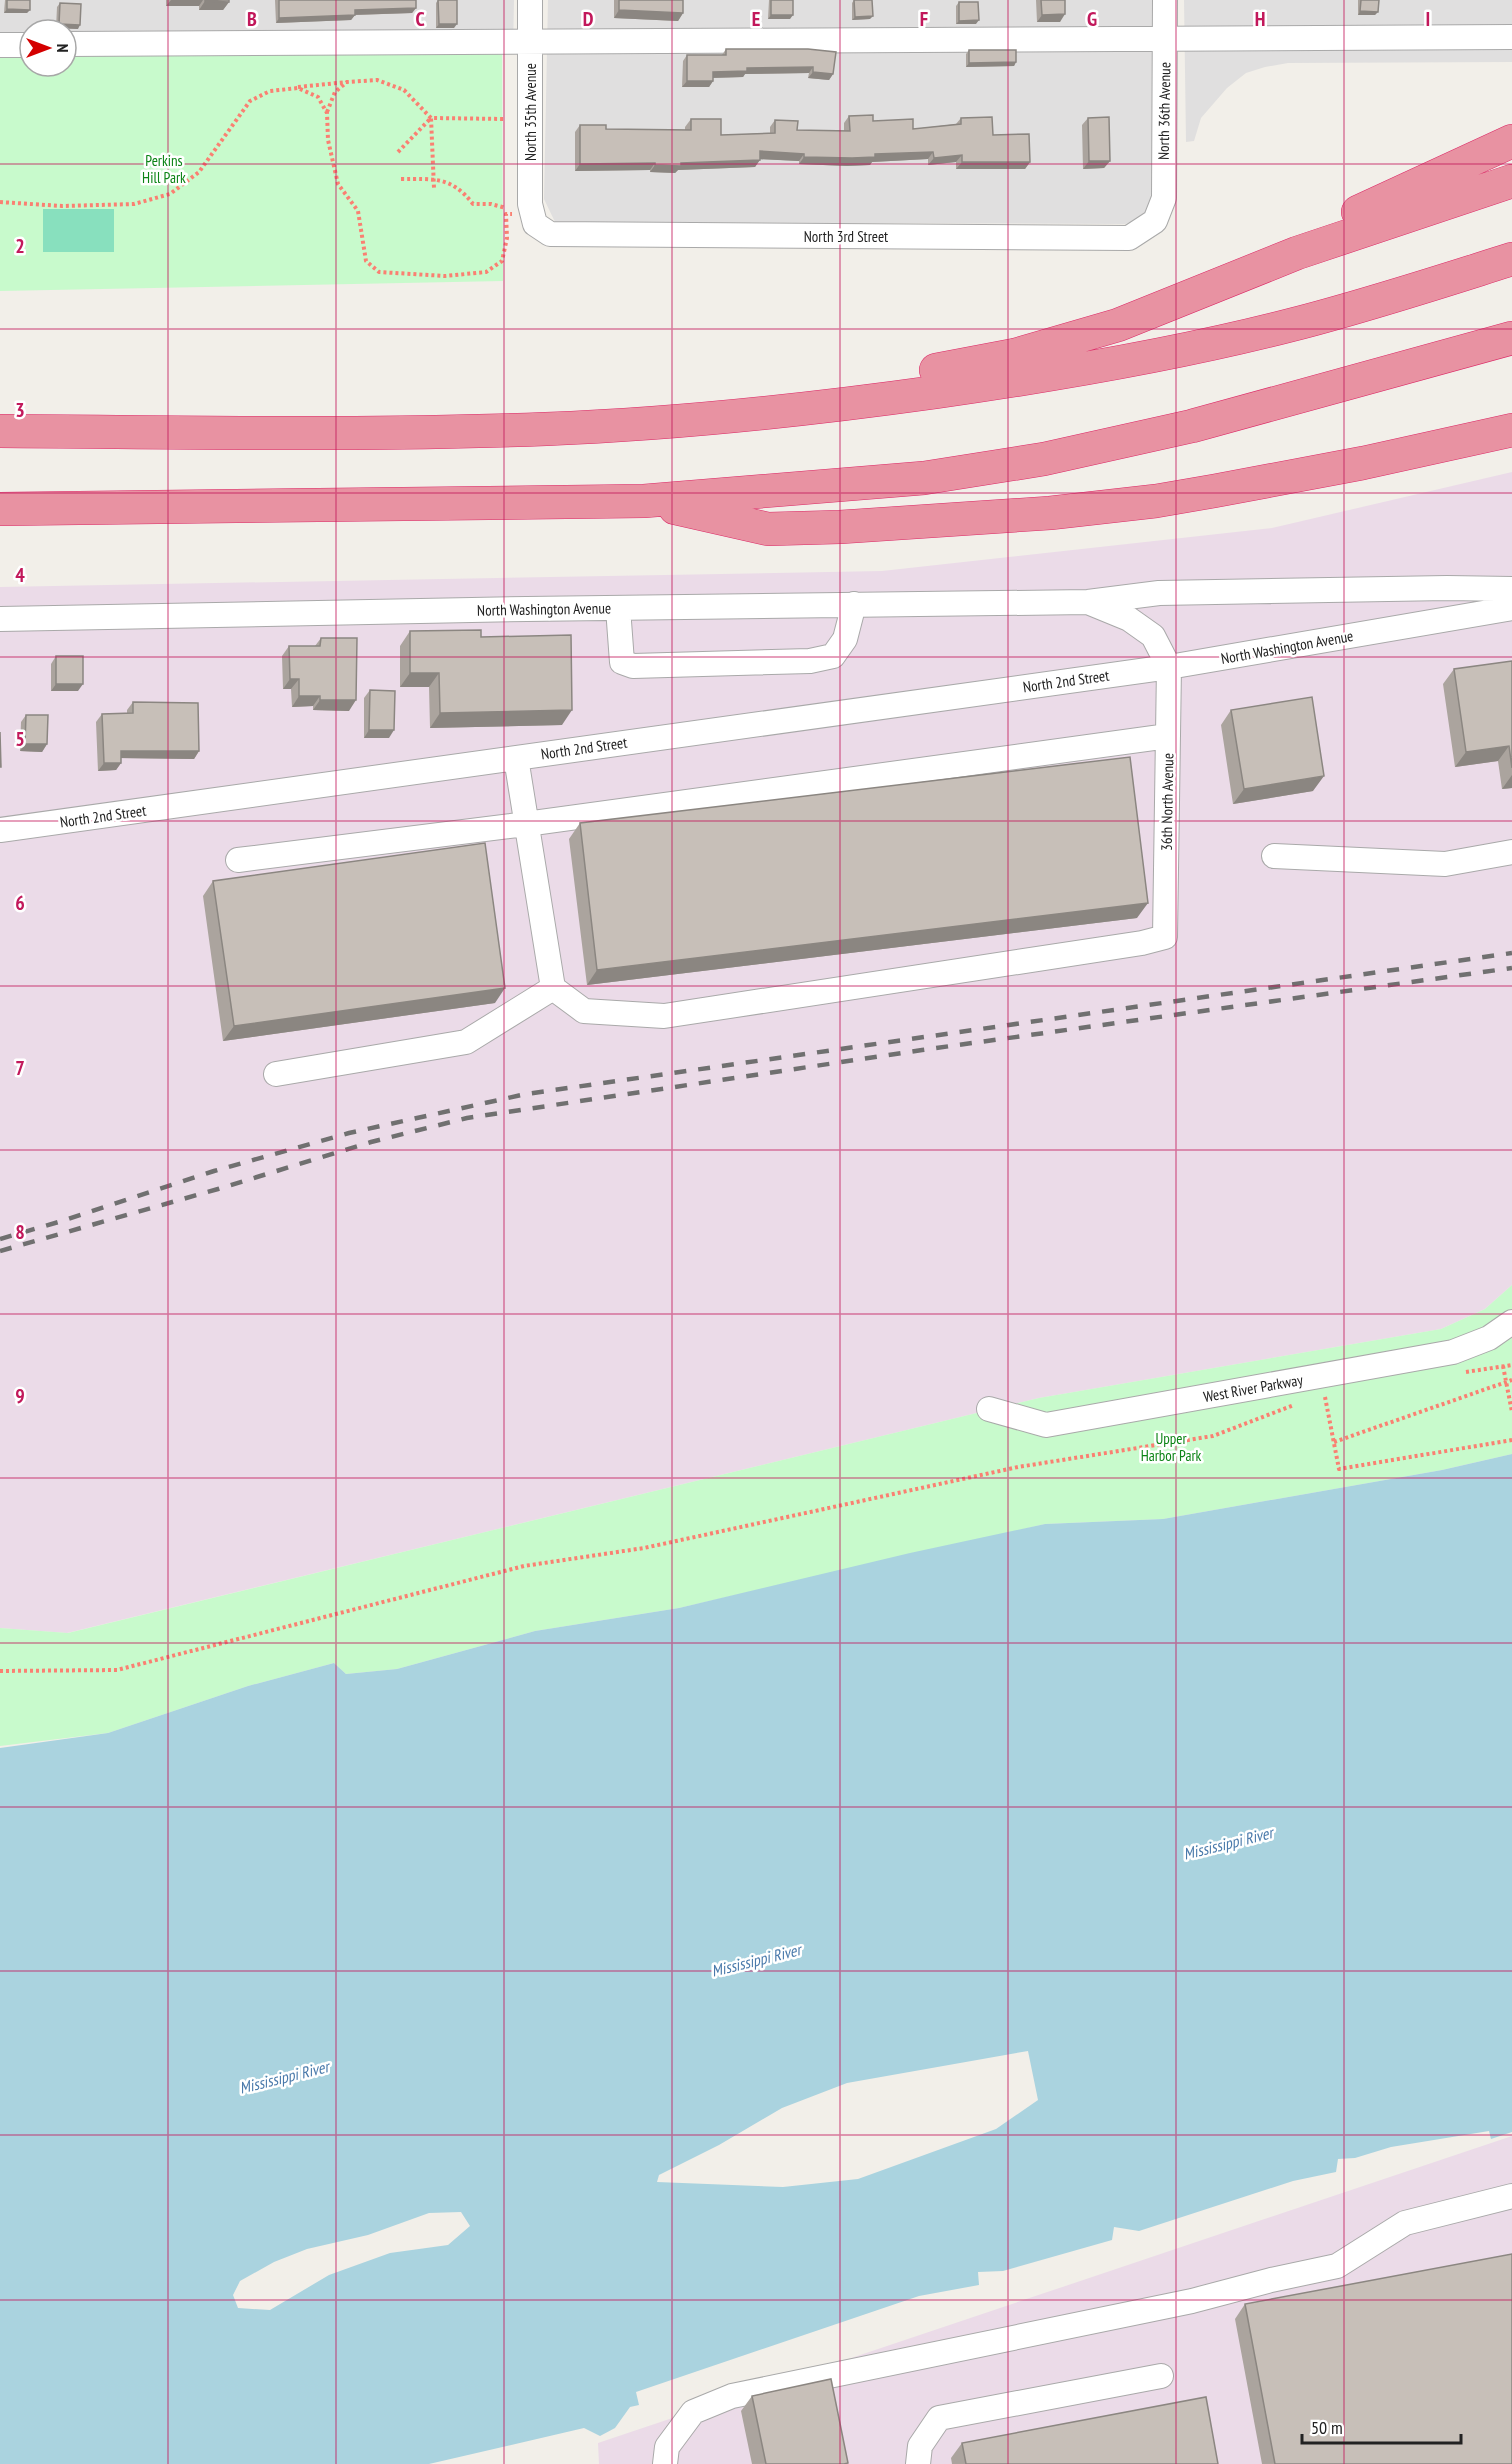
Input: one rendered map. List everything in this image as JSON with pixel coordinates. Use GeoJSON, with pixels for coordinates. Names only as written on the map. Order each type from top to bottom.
{"type":"FeatureCollection","features":[{"type":"Feature","properties":{"kind":"highway"},"geometry":{"type":"LineString","coordinates":[[1297,253],[1332,225],[1512,141]]}},
{"type":"Feature","properties":{"kind":"highway"},"geometry":{"type":"LineString","coordinates":[[549,429],[949,368],[1015,355],[1119,325],[1297,253],[1512,181]]}},
{"type":"Feature","properties":{"kind":"highway"},"geometry":{"type":"LineString","coordinates":[[0,430],[413,432],[549,429],[683,421],[812,408],[1054,374],[1171,352],[1289,325],[1512,259]]}},
{"type":"Feature","properties":{"kind":"highway"},"geometry":{"type":"LineString","coordinates":[[0,509],[644,501],[924,478],[1044,459],[1192,426],[1512,338]]}},
{"type":"Feature","properties":{"kind":"highway"},"geometry":{"type":"LineString","coordinates":[[644,501],[768,528],[840,526],[1050,513],[1214,491],[1363,463],[1512,430]]}},
{"type":"Feature","properties":{"kind":"street","name":"North 35th Avenue"},"geometry":{"type":"LineString","coordinates":[[530,0],[530,204],[535,224]]}},
{"type":"Feature","properties":{"kind":"street","name":"North 36th Avenue"},"geometry":{"type":"LineString","coordinates":[[1155,220],[1164,198],[1165,0]]}},
{"type":"Feature","properties":{"kind":"street"},"geometry":{"type":"LineString","coordinates":[[78,44],[1512,37]]}},
{"type":"Feature","properties":{"kind":"street"},"geometry":{"type":"LineString","coordinates":[[0,45],[18,45]]}},
{"type":"Feature","properties":{"kind":"street","name":"North 3rd Street"},"geometry":{"type":"LineString","coordinates":[[535,224],[550,234],[1129,238],[1155,220]]}},
{"type":"Feature","properties":{"kind":"street","name":"North Washington Avenue"},"geometry":{"type":"LineString","coordinates":[[0,619],[1088,602],[1159,593],[1512,589]]}},
{"type":"Feature","properties":{"kind":"street","name":"North Washington Avenue"},"geometry":{"type":"LineString","coordinates":[[1088,602],[1130,618],[1153,636],[1169,667],[1512,608]]}},
{"type":"Feature","properties":{"kind":"street"},"geometry":{"type":"LineString","coordinates":[[618,608],[622,662],[633,666],[810,661],[833,657],[845,639],[854,604]]}},
{"type":"Feature","properties":{"kind":"street","name":"36th North Avenue"},"geometry":{"type":"LineString","coordinates":[[553,988],[584,1011],[664,1016],[1142,943],[1165,937],[1169,667]]}},
{"type":"Feature","properties":{"kind":"street","name":"North 2nd Street"},"geometry":{"type":"LineString","coordinates":[[0,830],[1169,667]]}},
{"type":"Feature","properties":{"kind":"street"},"geometry":{"type":"LineString","coordinates":[[238,860],[526,824],[1168,736]]}},
{"type":"Feature","properties":{"kind":"street"},"geometry":{"type":"LineString","coordinates":[[276,1074],[466,1042],[553,988],[516,758]]}},
{"type":"Feature","properties":{"kind":"street"},"geometry":{"type":"LineString","coordinates":[[1274,856],[1445,864],[1512,852]]}},
{"type":"Feature","properties":{"kind":"street","name":"West River Parkway"},"geometry":{"type":"LineString","coordinates":[[989,1410],[1046,1425],[1454,1352],[1489,1338],[1512,1322]]}},
{"type":"Feature","properties":{"kind":"street"},"geometry":{"type":"LineString","coordinates":[[665,2464],[667,2447],[693,2412],[732,2396],[1192,2301],[1271,2280],[1337,2266],[1405,2223],[1512,2196]]}},
{"type":"Feature","properties":{"kind":"street"},"geometry":{"type":"LineString","coordinates":[[918,2464],[920,2446],[939,2418],[1161,2376]]}},
{"type":"Feature","properties":{"kind":"path"},"geometry":{"type":"LineString","coordinates":[[0,202],[63,206],[134,204],[170,194],[199,172],[250,101],[270,91],[377,80],[404,90],[431,118],[434,188]]}},
{"type":"Feature","properties":{"kind":"path"},"geometry":{"type":"LineString","coordinates":[[347,82],[335,92],[327,113],[328,140],[338,184],[358,211],[366,261],[379,272],[445,276],[486,272],[502,261],[507,238],[506,214]]}},
{"type":"Feature","properties":{"kind":"path"},"geometry":{"type":"LineString","coordinates":[[297,88],[318,97],[327,113]]}},
{"type":"Feature","properties":{"kind":"path"},"geometry":{"type":"LineString","coordinates":[[398,152],[431,118],[504,119]]}},
{"type":"Feature","properties":{"kind":"path"},"geometry":{"type":"LineString","coordinates":[[401,179],[434,179],[451,183],[473,204],[491,204],[506,208]]}},
{"type":"Feature","properties":{"kind":"path"},"geometry":{"type":"LineString","coordinates":[[1458,1374],[1512,1365]]}},
{"type":"Feature","properties":{"kind":"path"},"geometry":{"type":"LineString","coordinates":[[1503,1366],[1512,1412]]}},
{"type":"Feature","properties":{"kind":"path"},"geometry":{"type":"LineString","coordinates":[[1334,1442],[1512,1380]]}},
{"type":"Feature","properties":{"kind":"path"},"geometry":{"type":"LineString","coordinates":[[1318,1397],[1336,1394]]}},
{"type":"Feature","properties":{"kind":"path"},"geometry":{"type":"LineString","coordinates":[[1326,1400],[1339,1468],[1512,1440]]}},
{"type":"Feature","properties":{"kind":"path"},"geometry":{"type":"LineString","coordinates":[[0,1671],[117,1670],[524,1566],[644,1548],[1018,1467],[1214,1436],[1301,1402]]}},
{"type":"Feature","properties":{"kind":"shaded area"},"geometry":{"type":"Polygon","coordinates":[[[0,0],[514,0],[513,48],[78,50],[78,18],[18,18],[18,50],[0,50],[0,0]]]}},
{"type":"Feature","properties":{"kind":"shaded area"},"geometry":{"type":"Polygon","coordinates":[[[548,0],[1158,0],[1156,198],[1150,209],[1139,220],[1125,224],[555,222],[544,199],[548,0]]]}},
{"type":"Feature","properties":{"kind":"shaded area"},"geometry":{"type":"Polygon","coordinates":[[[1184,0],[1512,0],[1512,62],[1288,63],[1265,67],[1246,73],[1227,88],[1201,118],[1194,141],[1186,142],[1184,0]]]}},
{"type":"Feature","properties":{"kind":"shaded area"},"geometry":{"type":"Polygon","coordinates":[[[1512,472],[1512,1285],[1485,1309],[1441,1329],[1039,1398],[67,1633],[0,1628],[0,587],[882,571],[1272,528],[1512,472]]]}},
{"type":"Feature","properties":{"kind":"shaded area"},"geometry":{"type":"Polygon","coordinates":[[[1512,2136],[1512,2464],[599,2464],[598,2443],[1512,2136]]]}},
{"type":"Feature","properties":{"kind":"green space","name":"Perkins Hill Park"},"geometry":{"type":"Polygon","coordinates":[[[502,48],[503,281],[0,291],[0,50],[18,50],[18,78],[78,78],[78,50],[502,48]]]}},
{"type":"Feature","properties":{"kind":"green space"},"geometry":{"type":"Polygon","coordinates":[[[43,209],[114,209],[114,252],[43,252],[43,209]]]}},
{"type":"Feature","properties":{"kind":"green space","name":"Upper Harbor Park"},"geometry":{"type":"Polygon","coordinates":[[[1512,1285],[1512,1454],[1442,1470],[1163,1519],[1045,1524],[679,1608],[535,1631],[397,1669],[346,1674],[334,1663],[248,1686],[108,1733],[0,1746],[0,1628],[68,1633],[1039,1398],[1441,1329],[1485,1309],[1512,1285]]]}},
{"type":"Feature","properties":{"kind":"water","name":"Mississippi River"},"geometry":{"type":"Polygon","coordinates":[[[1512,1454],[1512,2132],[1491,2139],[1489,2131],[1391,2147],[1355,2158],[1338,2159],[1336,2172],[1293,2181],[1139,2231],[1114,2227],[1112,2240],[1003,2271],[978,2272],[979,2285],[919,2296],[636,2392],[639,2405],[630,2407],[615,2428],[600,2436],[584,2428],[429,2464],[0,2464],[0,1748],[108,1733],[248,1686],[334,1663],[346,1674],[397,1669],[535,1631],[679,1608],[910,1553],[1045,1524],[1163,1519],[1442,1470],[1512,1454]],[[1028,2051],[847,2083],[782,2108],[719,2145],[659,2175],[657,2182],[783,2187],[858,2179],[996,2129],[1038,2100],[1028,2051]],[[461,2212],[429,2213],[368,2235],[307,2249],[274,2262],[240,2281],[233,2295],[238,2308],[270,2310],[329,2275],[390,2253],[448,2245],[470,2226],[461,2212]]]}},
{"type":"Feature","properties":{"kind":"building"},"geometry":{"type":"Polygon","coordinates":[[[7,0],[30,0],[30,10],[7,9],[7,0]]]}},
{"type":"Feature","properties":{"kind":"building"},"geometry":{"type":"Polygon","coordinates":[[[229,0],[229,2],[205,1],[229,0]]]}},
{"type":"Feature","properties":{"kind":"building"},"geometry":{"type":"Polygon","coordinates":[[[279,0],[416,0],[416,8],[355,10],[355,15],[279,18],[279,0]]]}},
{"type":"Feature","properties":{"kind":"building"},"geometry":{"type":"Polygon","coordinates":[[[438,0],[457,0],[457,24],[439,24],[438,0]]]}},
{"type":"Feature","properties":{"kind":"building"},"geometry":{"type":"Polygon","coordinates":[[[619,0],[683,0],[683,13],[619,10],[619,0]]]}},
{"type":"Feature","properties":{"kind":"building"},"geometry":{"type":"Polygon","coordinates":[[[771,0],[793,0],[793,15],[771,15],[771,0]]]}},
{"type":"Feature","properties":{"kind":"building"},"geometry":{"type":"Polygon","coordinates":[[[854,0],[872,0],[873,16],[855,17],[854,0]]]}},
{"type":"Feature","properties":{"kind":"building"},"geometry":{"type":"Polygon","coordinates":[[[1041,0],[1065,0],[1065,14],[1042,15],[1041,0]]]}},
{"type":"Feature","properties":{"kind":"building"},"geometry":{"type":"Polygon","coordinates":[[[1361,0],[1379,0],[1378,12],[1360,11],[1361,0]]]}},
{"type":"Feature","properties":{"kind":"building"},"geometry":{"type":"Polygon","coordinates":[[[959,2],[978,2],[979,20],[959,21],[959,2]]]}},
{"type":"Feature","properties":{"kind":"building"},"geometry":{"type":"Polygon","coordinates":[[[60,3],[81,4],[80,25],[78,25],[78,18],[59,18],[60,3]]]}},
{"type":"Feature","properties":{"kind":"building"},"geometry":{"type":"Polygon","coordinates":[[[726,49],[808,49],[836,52],[833,74],[813,72],[813,67],[747,68],[747,71],[713,72],[713,81],[687,81],[687,55],[726,55],[726,49]]]}},
{"type":"Feature","properties":{"kind":"building"},"geometry":{"type":"Polygon","coordinates":[[[969,50],[1016,50],[1016,62],[969,63],[969,50]]]}},
{"type":"Feature","properties":{"kind":"building"},"geometry":{"type":"Polygon","coordinates":[[[873,115],[873,121],[913,119],[913,129],[961,124],[961,118],[992,117],[993,135],[1029,134],[1030,162],[962,162],[962,155],[934,158],[933,152],[875,154],[875,157],[852,158],[804,157],[804,154],[760,151],[760,160],[681,163],[681,166],[655,165],[655,163],[580,164],[580,125],[606,125],[606,129],[691,130],[691,119],[721,119],[721,135],[775,133],[775,120],[798,121],[797,130],[850,131],[849,116],[873,115]]]}},
{"type":"Feature","properties":{"kind":"building"},"geometry":{"type":"Polygon","coordinates":[[[1109,117],[1110,161],[1089,161],[1088,118],[1109,117]]]}},
{"type":"Feature","properties":{"kind":"building"},"geometry":{"type":"Polygon","coordinates":[[[481,630],[481,637],[571,635],[572,710],[440,713],[439,673],[410,673],[410,631],[481,630]]]}},
{"type":"Feature","properties":{"kind":"building"},"geometry":{"type":"Polygon","coordinates":[[[321,638],[357,638],[356,700],[320,700],[320,696],[299,696],[299,679],[290,679],[289,646],[320,646],[321,638]]]}},
{"type":"Feature","properties":{"kind":"building"},"geometry":{"type":"Polygon","coordinates":[[[56,656],[83,656],[83,684],[56,684],[56,656]]]}},
{"type":"Feature","properties":{"kind":"building"},"geometry":{"type":"Polygon","coordinates":[[[1512,661],[1512,768],[1509,746],[1466,752],[1454,669],[1512,661]]]}},
{"type":"Feature","properties":{"kind":"building"},"geometry":{"type":"Polygon","coordinates":[[[370,690],[395,691],[394,730],[369,730],[370,690]]]}},
{"type":"Feature","properties":{"kind":"building"},"geometry":{"type":"Polygon","coordinates":[[[1312,697],[1324,776],[1244,789],[1231,710],[1312,697]]]}},
{"type":"Feature","properties":{"kind":"building"},"geometry":{"type":"Polygon","coordinates":[[[133,702],[198,703],[199,751],[121,751],[121,763],[104,763],[102,714],[133,713],[133,702]]]}},
{"type":"Feature","properties":{"kind":"building"},"geometry":{"type":"Polygon","coordinates":[[[26,715],[48,715],[47,744],[25,744],[26,715]]]}},
{"type":"Feature","properties":{"kind":"building"},"geometry":{"type":"Polygon","coordinates":[[[1130,757],[1148,903],[597,970],[580,823],[1130,757]]]}},
{"type":"Feature","properties":{"kind":"building"},"geometry":{"type":"Polygon","coordinates":[[[485,843],[505,988],[234,1026],[213,881],[485,843]]]}},
{"type":"Feature","properties":{"kind":"building"},"geometry":{"type":"Polygon","coordinates":[[[1512,2254],[1512,2464],[1275,2464],[1245,2304],[1512,2254]]]}},
{"type":"Feature","properties":{"kind":"building"},"geometry":{"type":"Polygon","coordinates":[[[831,2379],[848,2463],[766,2464],[752,2396],[831,2379]]]}},
{"type":"Feature","properties":{"kind":"building"},"geometry":{"type":"Polygon","coordinates":[[[1206,2397],[1218,2464],[966,2464],[962,2443],[1206,2397]]]}},
{"type":"Feature","properties":{"kind":"railway"},"geometry":{"type":"LineString","coordinates":[[0,1239],[214,1171],[349,1133],[526,1094],[1512,953]]}},
{"type":"Feature","properties":{"kind":"railway"},"geometry":{"type":"LineString","coordinates":[[0,1251],[218,1189],[371,1142],[467,1118],[922,1050],[1512,968]]}}]}
